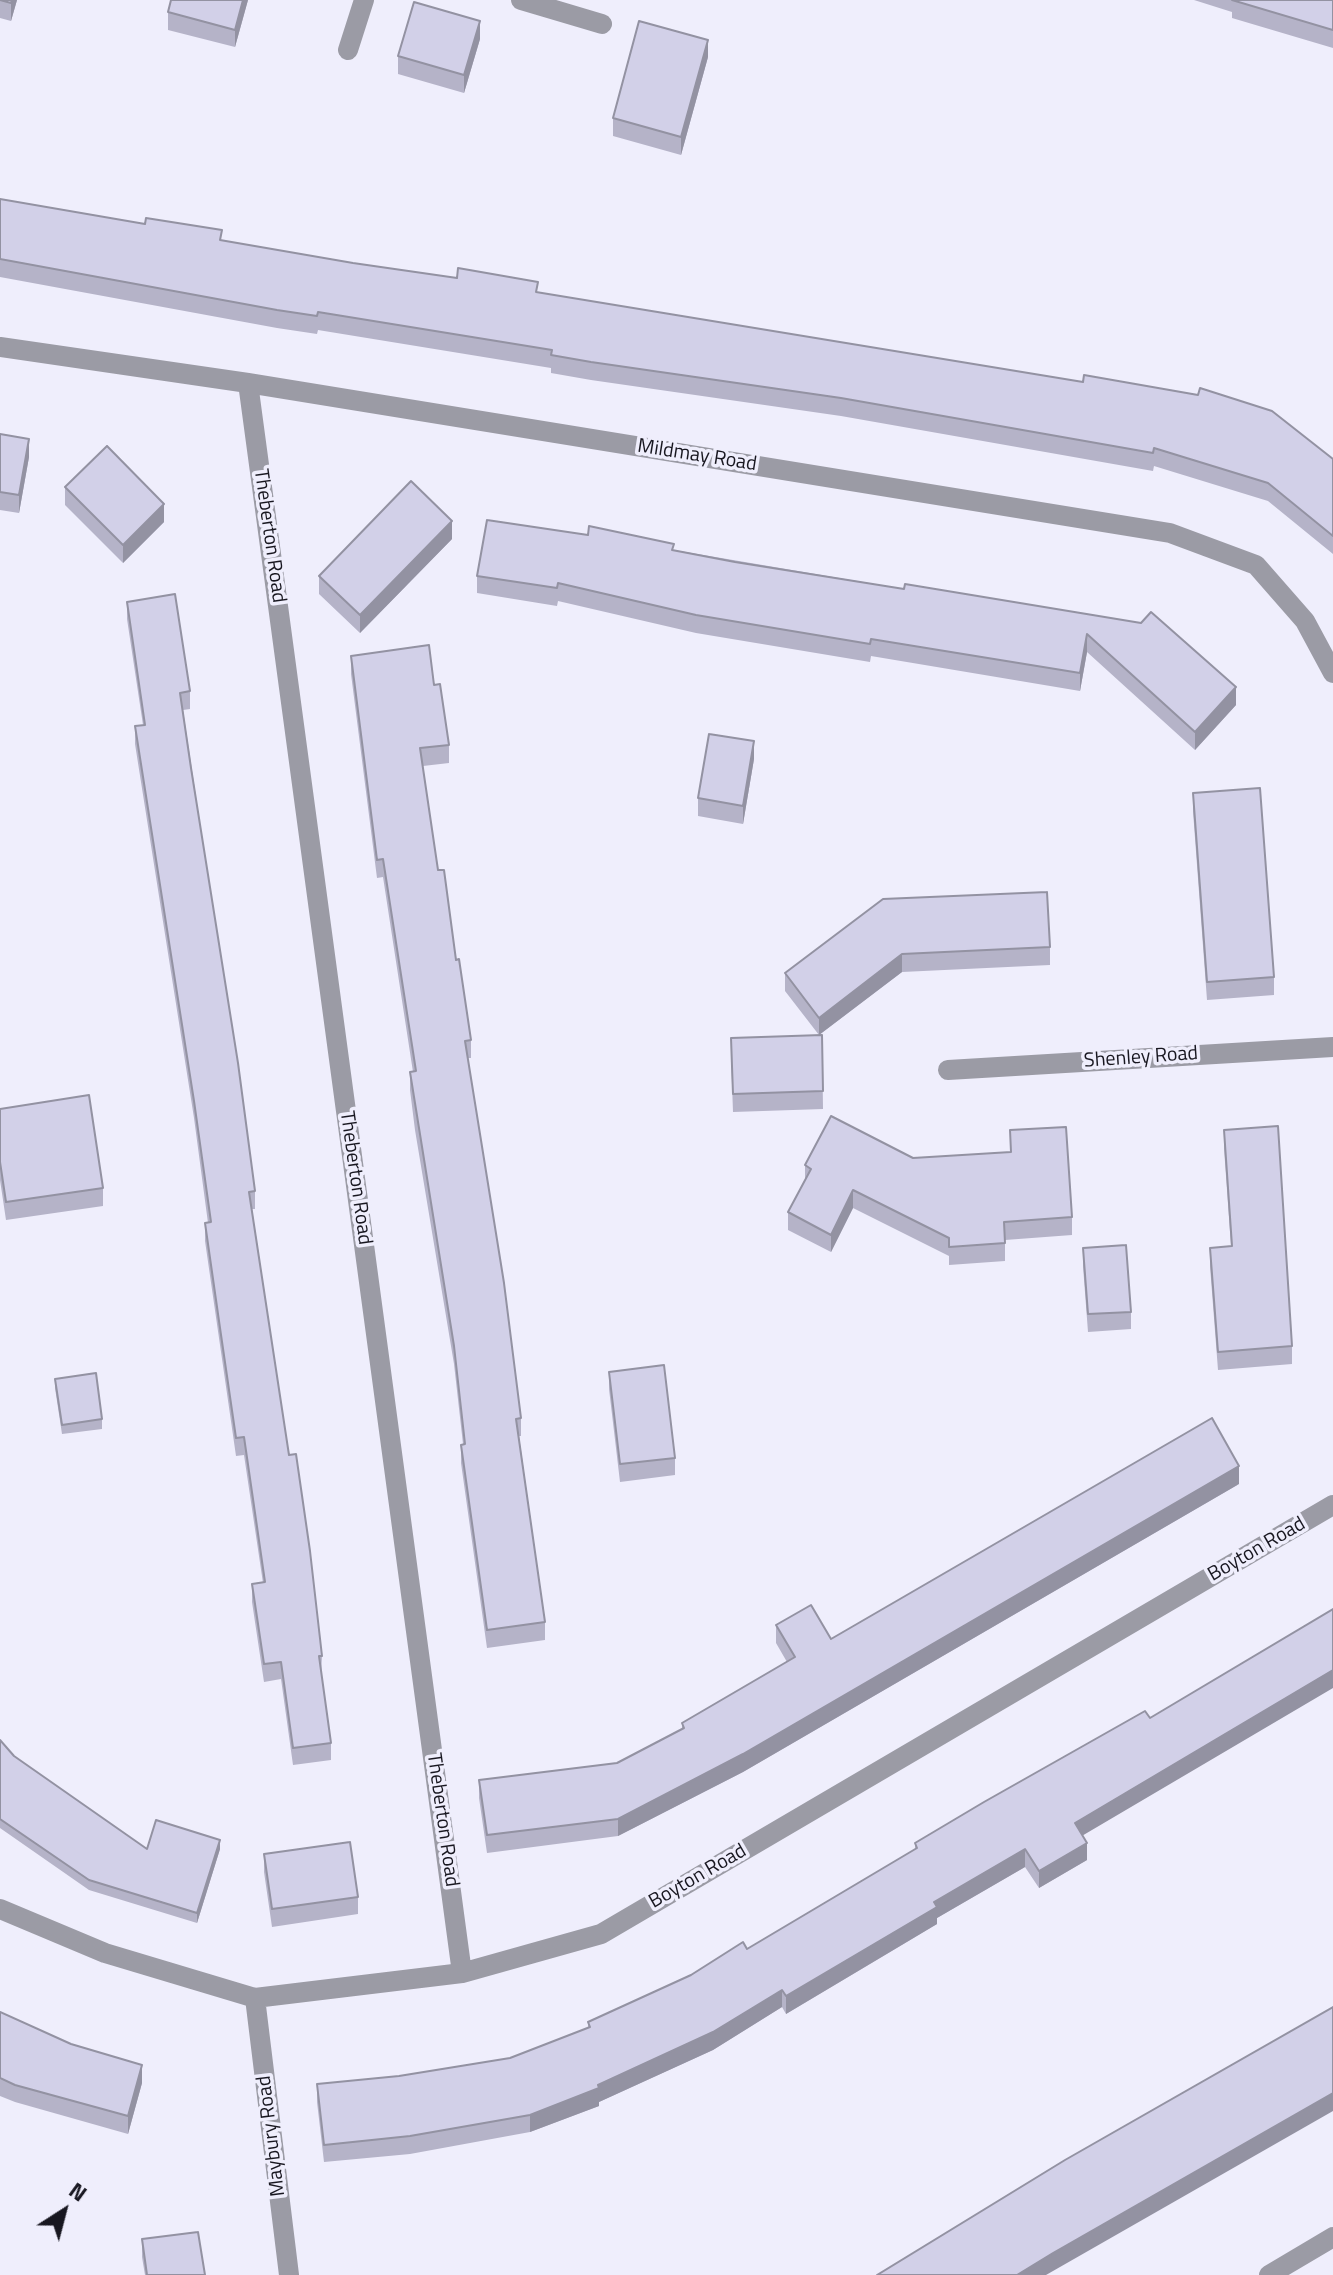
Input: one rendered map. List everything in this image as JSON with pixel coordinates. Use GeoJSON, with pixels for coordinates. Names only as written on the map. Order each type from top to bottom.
{"type":"FeatureCollection","features":[{"type":"Feature","properties":{"kind":"street"},"geometry":{"type":"LineString","coordinates":[[348,50],[364,0]]}},
{"type":"Feature","properties":{"kind":"street"},"geometry":{"type":"LineString","coordinates":[[521,0],[602,24]]}},
{"type":"Feature","properties":{"kind":"street","name":"Mildmay Road"},"geometry":{"type":"LineString","coordinates":[[0,347],[248,383],[1170,533],[1256,565],[1305,621],[1333,673]]}},
{"type":"Feature","properties":{"kind":"street","name":"Theberton Road"},"geometry":{"type":"LineString","coordinates":[[248,383],[462,1973]]}},
{"type":"Feature","properties":{"kind":"street","name":"Shenley Road"},"geometry":{"type":"LineString","coordinates":[[948,1070],[1333,1047]]}},
{"type":"Feature","properties":{"kind":"street","name":"Boyton Road"},"geometry":{"type":"LineString","coordinates":[[0,1909],[105,1953],[255,1998],[462,1973],[601,1934],[1333,1505]]}},
{"type":"Feature","properties":{"kind":"street","name":"Maybury Road"},"geometry":{"type":"LineString","coordinates":[[255,1998],[289,2275]]}},
{"type":"Feature","properties":{"kind":"street"},"geometry":{"type":"LineString","coordinates":[[1269,2275],[1333,2237]]}},
{"type":"Feature","properties":{"kind":"building"},"geometry":{"type":"Polygon","coordinates":[[[171,0],[243,0],[235,30],[168,12],[171,0]]]}},
{"type":"Feature","properties":{"kind":"building"},"geometry":{"type":"Polygon","coordinates":[[[1232,0],[1333,0],[1333,30],[1232,0]]]}},
{"type":"Feature","properties":{"kind":"building"},"geometry":{"type":"Polygon","coordinates":[[[414,2],[480,21],[464,75],[398,56],[414,2]]]}},
{"type":"Feature","properties":{"kind":"building"},"geometry":{"type":"Polygon","coordinates":[[[639,21],[708,40],[681,137],[613,118],[639,21]]]}},
{"type":"Feature","properties":{"kind":"building"},"geometry":{"type":"Polygon","coordinates":[[[0,199],[145,224],[146,218],[222,230],[220,240],[353,263],[457,278],[458,268],[538,282],[536,292],[1083,382],[1084,375],[1198,395],[1200,388],[1272,411],[1333,459],[1333,536],[1268,483],[1154,448],[1153,453],[841,398],[591,362],[551,355],[552,350],[318,312],[317,316],[277,310],[0,259],[0,199]]]}},
{"type":"Feature","properties":{"kind":"building"},"geometry":{"type":"Polygon","coordinates":[[[0,434],[29,439],[19,495],[0,492],[0,434]]]}},
{"type":"Feature","properties":{"kind":"building"},"geometry":{"type":"Polygon","coordinates":[[[107,446],[164,504],[123,545],[65,487],[107,446]]]}},
{"type":"Feature","properties":{"kind":"building"},"geometry":{"type":"Polygon","coordinates":[[[411,481],[452,521],[360,615],[319,576],[411,481]]]}},
{"type":"Feature","properties":{"kind":"building"},"geometry":{"type":"Polygon","coordinates":[[[487,520],[588,535],[589,526],[674,544],[672,550],[735,562],[904,589],[905,584],[1141,623],[1151,612],[1236,687],[1195,732],[1087,634],[1080,673],[871,639],[870,644],[696,615],[558,583],[557,588],[477,576],[487,520]]]}},
{"type":"Feature","properties":{"kind":"building"},"geometry":{"type":"Polygon","coordinates":[[[175,594],[190,691],[180,693],[238,1063],[255,1191],[249,1192],[289,1455],[296,1454],[310,1551],[322,1656],[319,1656],[331,1743],[293,1748],[281,1662],[264,1664],[252,1584],[265,1582],[244,1437],[236,1438],[205,1223],[211,1222],[194,1101],[135,726],[145,725],[127,602],[175,594]]]}},
{"type":"Feature","properties":{"kind":"building"},"geometry":{"type":"Polygon","coordinates":[[[429,645],[434,685],[440,684],[449,745],[420,748],[438,870],[444,870],[471,1040],[465,1041],[504,1283],[521,1418],[516,1419],[545,1622],[487,1630],[461,1445],[465,1444],[454,1346],[410,1072],[416,1071],[383,859],[377,860],[351,656],[429,645]]]}},
{"type":"Feature","properties":{"kind":"building"},"geometry":{"type":"Polygon","coordinates":[[[709,734],[754,741],[743,806],[698,798],[709,734]]]}},
{"type":"Feature","properties":{"kind":"building"},"geometry":{"type":"Polygon","coordinates":[[[1260,788],[1274,977],[1207,982],[1193,793],[1260,788]]]}},
{"type":"Feature","properties":{"kind":"building"},"geometry":{"type":"Polygon","coordinates":[[[1047,892],[1050,947],[902,954],[819,1018],[785,973],[883,899],[1047,892]]]}},
{"type":"Feature","properties":{"kind":"building"},"geometry":{"type":"Polygon","coordinates":[[[822,1035],[823,1091],[733,1094],[731,1038],[822,1035]]]}},
{"type":"Feature","properties":{"kind":"building"},"geometry":{"type":"Polygon","coordinates":[[[89,1095],[103,1188],[6,1202],[0,1162],[0,1109],[89,1095]]]}},
{"type":"Feature","properties":{"kind":"building"},"geometry":{"type":"Polygon","coordinates":[[[831,1116],[913,1158],[1011,1152],[1010,1130],[1066,1127],[1072,1217],[1004,1222],[1005,1243],[949,1247],[949,1238],[853,1190],[831,1235],[788,1212],[811,1169],[805,1165],[831,1116]]]}},
{"type":"Feature","properties":{"kind":"building"},"geometry":{"type":"Polygon","coordinates":[[[1278,1126],[1292,1346],[1218,1352],[1210,1248],[1232,1246],[1224,1130],[1278,1126]]]}},
{"type":"Feature","properties":{"kind":"building"},"geometry":{"type":"Polygon","coordinates":[[[1126,1245],[1131,1312],[1088,1314],[1083,1248],[1126,1245]]]}},
{"type":"Feature","properties":{"kind":"building"},"geometry":{"type":"Polygon","coordinates":[[[664,1365],[675,1458],[620,1464],[609,1372],[664,1365]]]}},
{"type":"Feature","properties":{"kind":"building"},"geometry":{"type":"Polygon","coordinates":[[[96,1373],[102,1419],[62,1425],[55,1379],[96,1373]]]}},
{"type":"Feature","properties":{"kind":"building"},"geometry":{"type":"Polygon","coordinates":[[[1212,1418],[1239,1466],[743,1754],[618,1819],[487,1835],[479,1780],[617,1763],[684,1728],[682,1723],[795,1657],[776,1625],[811,1605],[831,1639],[1212,1418]]]}},
{"type":"Feature","properties":{"kind":"building"},"geometry":{"type":"Polygon","coordinates":[[[1333,1609],[1333,1670],[1075,1823],[1087,1843],[1039,1871],[1025,1849],[934,1902],[937,1907],[786,1996],[782,1990],[713,2032],[598,2085],[599,2088],[530,2115],[410,2136],[324,2145],[317,2084],[399,2076],[510,2058],[590,2027],[588,2022],[691,1975],[743,1942],[747,1949],[917,1848],[915,1843],[984,1802],[1145,1711],[1150,1718],[1333,1609]]]}},
{"type":"Feature","properties":{"kind":"building"},"geometry":{"type":"Polygon","coordinates":[[[0,1740],[14,1756],[147,1849],[156,1820],[220,1840],[197,1913],[89,1880],[0,1819],[0,1740]]]}},
{"type":"Feature","properties":{"kind":"building"},"geometry":{"type":"Polygon","coordinates":[[[350,1842],[358,1897],[272,1909],[264,1854],[350,1842]]]}},
{"type":"Feature","properties":{"kind":"building"},"geometry":{"type":"Polygon","coordinates":[[[1333,2007],[1333,2093],[1017,2275],[877,2275],[1065,2160],[1333,2007]]]}},
{"type":"Feature","properties":{"kind":"building"},"geometry":{"type":"Polygon","coordinates":[[[0,2012],[71,2044],[142,2065],[128,2116],[15,2085],[0,2078],[0,2012]]]}},
{"type":"Feature","properties":{"kind":"building"},"geometry":{"type":"Polygon","coordinates":[[[198,2232],[205,2275],[147,2275],[142,2239],[198,2232]]]}}]}
